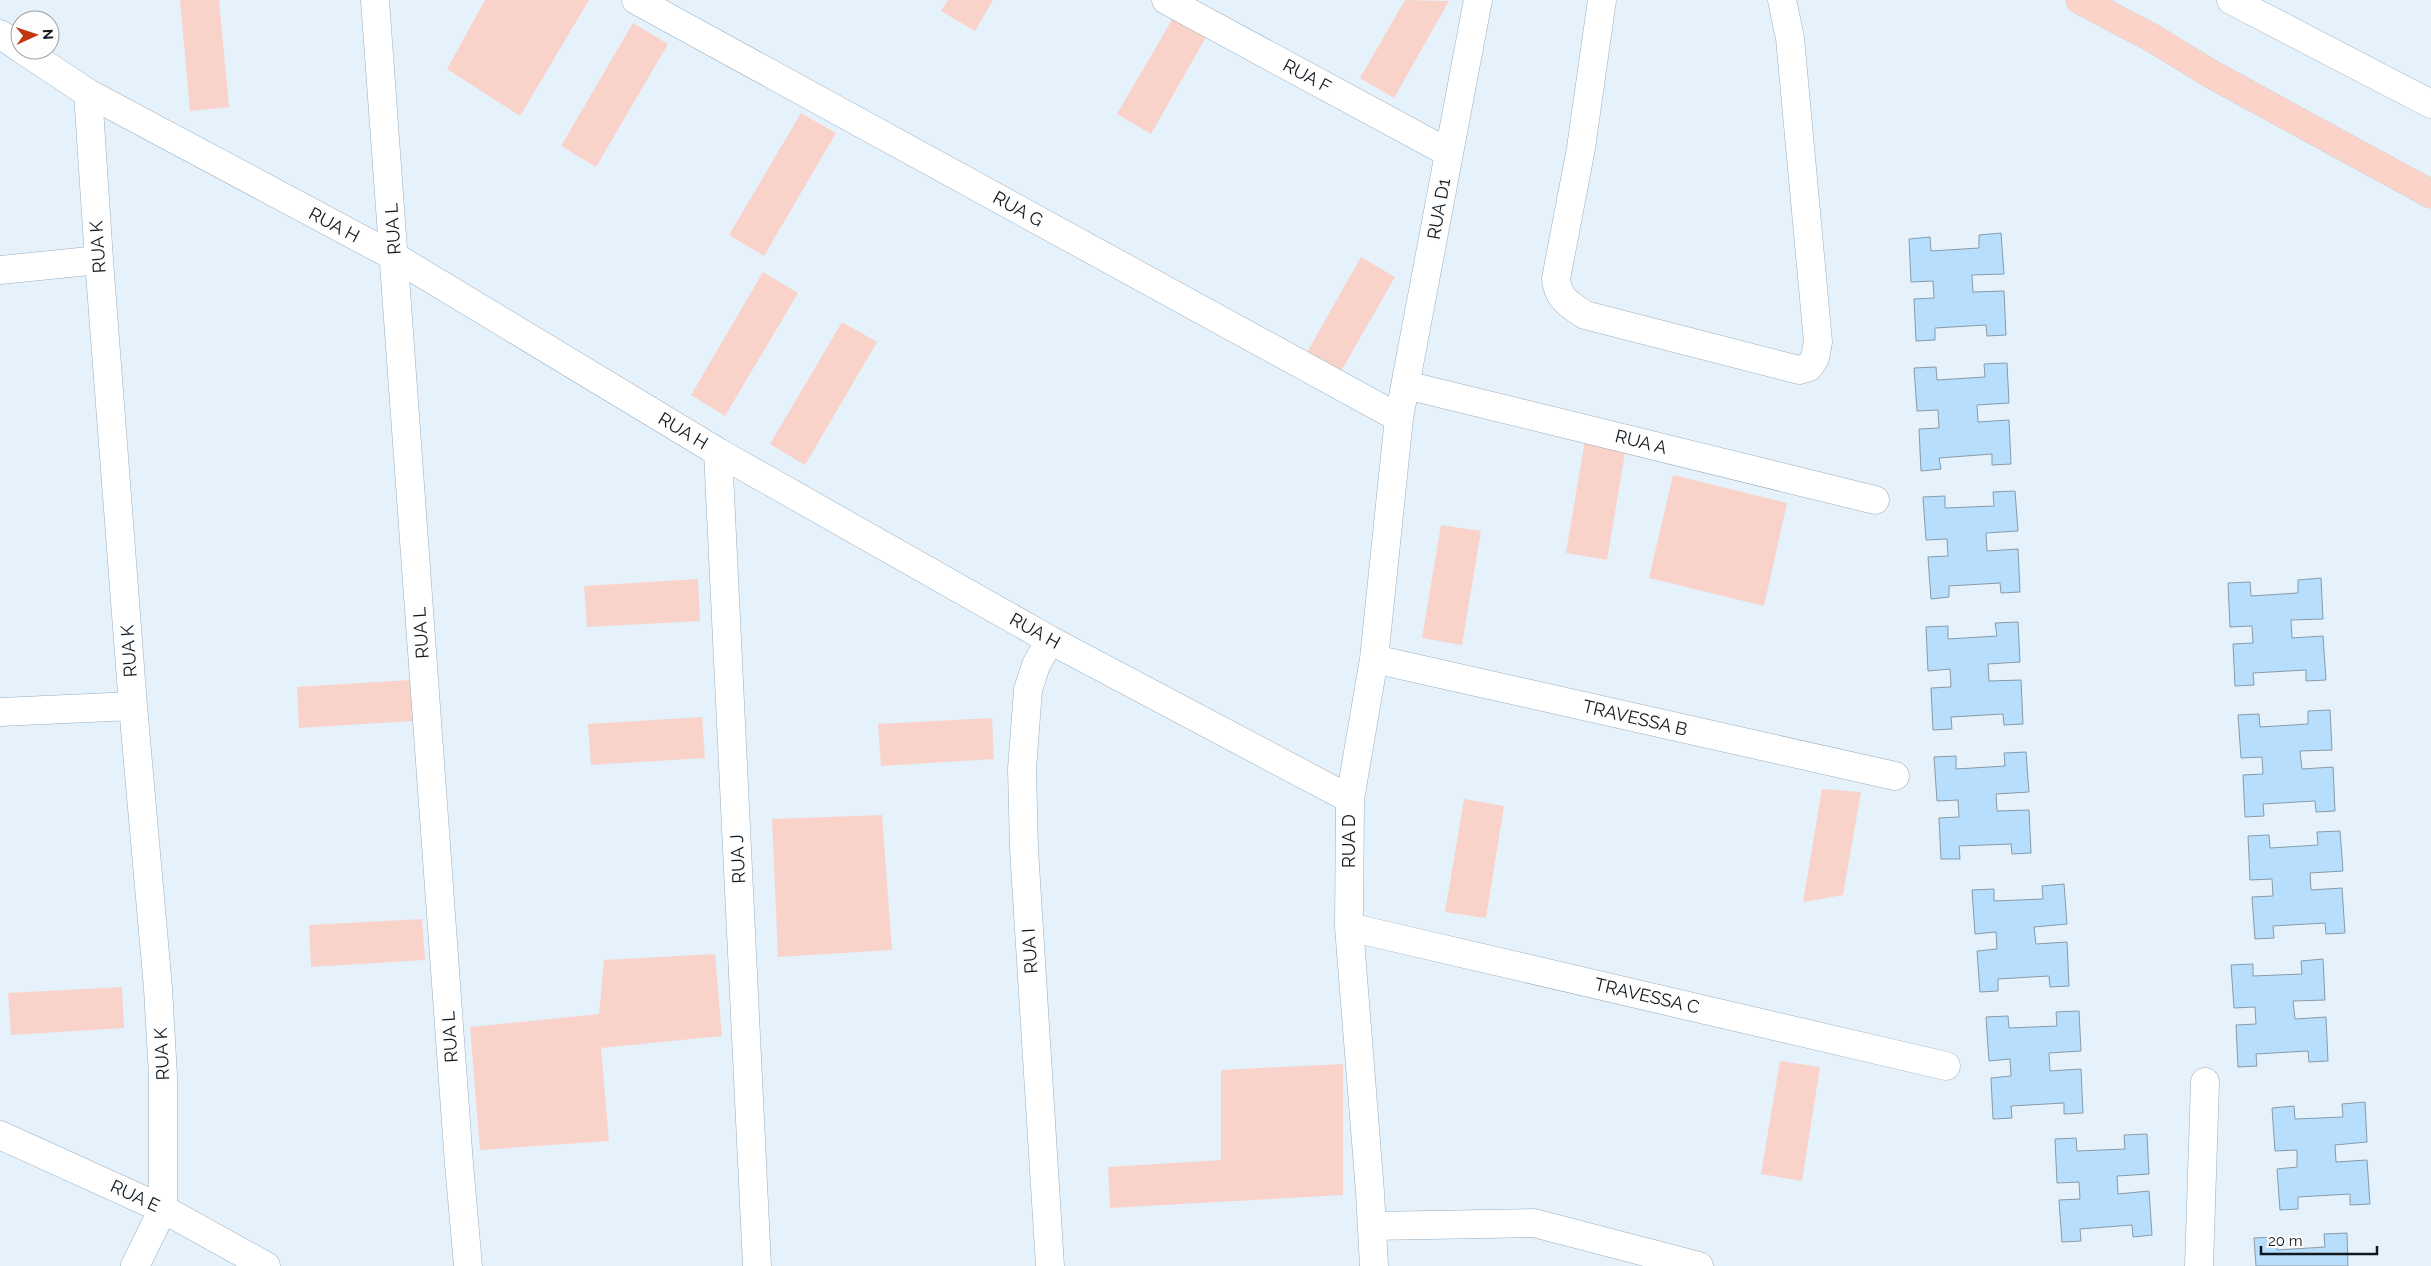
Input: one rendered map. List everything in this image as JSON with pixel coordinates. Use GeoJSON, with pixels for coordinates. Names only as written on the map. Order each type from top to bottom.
{"type":"FeatureCollection","features":[{"type":"Feature","properties":{"kind":"main road"},"geometry":{"type":"LineString","coordinates":[[2080,0],[2154,39],[2211,74],[2431,194]]}},
{"type":"Feature","properties":{"kind":"street","name":"RUA L"},"geometry":{"type":"LineString","coordinates":[[375,0],[395,257],[458,1164],[468,1266]]}},
{"type":"Feature","properties":{"kind":"street","name":"RUA G"},"geometry":{"type":"LineString","coordinates":[[636,0],[1400,418]]}},
{"type":"Feature","properties":{"kind":"street","name":"RUA F"},"geometry":{"type":"LineString","coordinates":[[1166,0],[1449,153]]}},
{"type":"Feature","properties":{"kind":"street","name":"RUA D1"},"geometry":{"type":"LineString","coordinates":[[1400,418],[1478,0]]}},
{"type":"Feature","properties":{"kind":"street"},"geometry":{"type":"LineString","coordinates":[[1602,0],[1581,148],[1556,278],[1558,291],[1566,302],[1585,315],[1799,370],[1809,367],[1815,358],[1818,342],[1790,38],[1782,0]]}},
{"type":"Feature","properties":{"kind":"street"},"geometry":{"type":"LineString","coordinates":[[2231,0],[2431,104]]}},
{"type":"Feature","properties":{"kind":"street","name":"RUA H"},"geometry":{"type":"LineString","coordinates":[[38,60],[88,92],[395,257],[718,452],[1050,640],[1350,799]]}},
{"type":"Feature","properties":{"kind":"street","name":"RUA K"},"geometry":{"type":"LineString","coordinates":[[88,92],[133,706],[159,998],[163,1076],[163,1208]]}},
{"type":"Feature","properties":{"kind":"street"},"geometry":{"type":"LineString","coordinates":[[0,270],[99,260]]}},
{"type":"Feature","properties":{"kind":"street","name":"RUA A"},"geometry":{"type":"LineString","coordinates":[[1406,385],[1875,500]]}},
{"type":"Feature","properties":{"kind":"street","name":"RUA D"},"geometry":{"type":"LineString","coordinates":[[1374,1266],[1349,927],[1350,799],[1374,660],[1400,418]]}},
{"type":"Feature","properties":{"kind":"street","name":"RUA J"},"geometry":{"type":"LineString","coordinates":[[718,452],[757,1266]]}},
{"type":"Feature","properties":{"kind":"street","name":"RUA I"},"geometry":{"type":"LineString","coordinates":[[1050,640],[1036,665],[1028,690],[1022,768],[1024,850],[1050,1266]]}},
{"type":"Feature","properties":{"kind":"street","name":"TRAVESSA B"},"geometry":{"type":"LineString","coordinates":[[1374,660],[1895,776]]}},
{"type":"Feature","properties":{"kind":"street"},"geometry":{"type":"LineString","coordinates":[[0,712],[133,706]]}},
{"type":"Feature","properties":{"kind":"street","name":"TRAVESSA C"},"geometry":{"type":"LineString","coordinates":[[1349,927],[1946,1066]]}},
{"type":"Feature","properties":{"kind":"street"},"geometry":{"type":"LineString","coordinates":[[2199,1266],[2205,1082]]}},
{"type":"Feature","properties":{"kind":"street","name":"RUA E"},"geometry":{"type":"LineString","coordinates":[[0,1135],[163,1208],[266,1266]]}},
{"type":"Feature","properties":{"kind":"street"},"geometry":{"type":"LineString","coordinates":[[135,1266],[163,1208]]}},
{"type":"Feature","properties":{"kind":"street"},"geometry":{"type":"LineString","coordinates":[[1372,1226],[1534,1223],[1699,1266]]}},
{"type":"Feature","properties":{"kind":"shaded area"},"geometry":{"type":"Polygon","coordinates":[[[180,0],[219,0],[229,107],[190,111],[180,0]]]}},
{"type":"Feature","properties":{"kind":"shaded area"},"geometry":{"type":"Polygon","coordinates":[[[485,0],[589,0],[520,116],[447,69],[485,0]]]}},
{"type":"Feature","properties":{"kind":"shaded area"},"geometry":{"type":"Polygon","coordinates":[[[948,0],[993,0],[975,31],[941,11],[948,0]]]}},
{"type":"Feature","properties":{"kind":"shaded area"},"geometry":{"type":"Polygon","coordinates":[[[1405,0],[1449,1],[1394,98],[1360,78],[1405,0]]]}},
{"type":"Feature","properties":{"kind":"shaded area"},"geometry":{"type":"Polygon","coordinates":[[[1173,18],[1206,37],[1151,134],[1117,114],[1173,18]]]}},
{"type":"Feature","properties":{"kind":"shaded area"},"geometry":{"type":"Polygon","coordinates":[[[633,23],[668,44],[596,167],[561,146],[633,23]]]}},
{"type":"Feature","properties":{"kind":"shaded area"},"geometry":{"type":"Polygon","coordinates":[[[801,113],[836,133],[764,256],[729,235],[801,113]]]}},
{"type":"Feature","properties":{"kind":"shaded area"},"geometry":{"type":"Polygon","coordinates":[[[1361,257],[1395,277],[1340,373],[1306,354],[1361,257]]]}},
{"type":"Feature","properties":{"kind":"shaded area"},"geometry":{"type":"Polygon","coordinates":[[[763,272],[798,293],[725,416],[691,395],[763,272]]]}},
{"type":"Feature","properties":{"kind":"shaded area"},"geometry":{"type":"Polygon","coordinates":[[[842,322],[877,342],[805,465],[770,444],[842,322]]]}},
{"type":"Feature","properties":{"kind":"shaded area"},"geometry":{"type":"Polygon","coordinates":[[[1585,440],[1626,447],[1607,560],[1566,553],[1585,440]]]}},
{"type":"Feature","properties":{"kind":"shaded area"},"geometry":{"type":"Polygon","coordinates":[[[1673,475],[1787,503],[1764,606],[1649,578],[1673,475]]]}},
{"type":"Feature","properties":{"kind":"shaded area"},"geometry":{"type":"Polygon","coordinates":[[[1441,525],[1481,531],[1462,645],[1422,638],[1441,525]]]}},
{"type":"Feature","properties":{"kind":"shaded area"},"geometry":{"type":"Polygon","coordinates":[[[698,579],[700,621],[587,627],[584,586],[698,579]]]}},
{"type":"Feature","properties":{"kind":"shaded area"},"geometry":{"type":"Polygon","coordinates":[[[410,680],[413,721],[299,728],[297,687],[410,680]]]}},
{"type":"Feature","properties":{"kind":"shaded area"},"geometry":{"type":"Polygon","coordinates":[[[702,717],[705,758],[591,765],[588,724],[702,717]]]}},
{"type":"Feature","properties":{"kind":"shaded area"},"geometry":{"type":"Polygon","coordinates":[[[992,718],[994,759],[881,766],[878,724],[992,718]]]}},
{"type":"Feature","properties":{"kind":"shaded area"},"geometry":{"type":"Polygon","coordinates":[[[1822,789],[1861,792],[1843,895],[1803,902],[1822,789]]]}},
{"type":"Feature","properties":{"kind":"shaded area"},"geometry":{"type":"Polygon","coordinates":[[[1464,799],[1504,806],[1486,918],[1445,912],[1464,799]]]}},
{"type":"Feature","properties":{"kind":"shaded area"},"geometry":{"type":"Polygon","coordinates":[[[882,815],[892,950],[778,957],[772,819],[882,815]]]}},
{"type":"Feature","properties":{"kind":"shaded area"},"geometry":{"type":"Polygon","coordinates":[[[422,919],[425,960],[311,967],[309,925],[422,919]]]}},
{"type":"Feature","properties":{"kind":"shaded area"},"geometry":{"type":"Polygon","coordinates":[[[715,954],[722,1036],[601,1048],[609,1141],[480,1150],[470,1027],[599,1014],[604,960],[715,954]]]}},
{"type":"Feature","properties":{"kind":"shaded area"},"geometry":{"type":"Polygon","coordinates":[[[122,987],[124,1028],[11,1035],[8,993],[122,987]]]}},
{"type":"Feature","properties":{"kind":"shaded area"},"geometry":{"type":"Polygon","coordinates":[[[1780,1061],[1820,1067],[1802,1181],[1761,1174],[1780,1061]]]}},
{"type":"Feature","properties":{"kind":"shaded area"},"geometry":{"type":"Polygon","coordinates":[[[1343,1064],[1343,1195],[1110,1208],[1108,1167],[1221,1160],[1221,1070],[1343,1064]]]}},
{"type":"Feature","properties":{"kind":"building"},"geometry":{"type":"Polygon","coordinates":[[[2001,233],[2004,274],[1972,275],[1973,292],[2004,291],[2006,335],[1987,336],[1986,325],[1935,328],[1935,340],[1916,341],[1914,299],[1934,298],[1933,281],[1911,282],[1909,239],[1930,237],[1931,251],[1979,248],[1979,235],[2001,233]]]}},
{"type":"Feature","properties":{"kind":"building"},"geometry":{"type":"Polygon","coordinates":[[[2007,363],[2009,403],[1977,405],[1978,422],[2009,420],[2011,464],[1992,465],[1992,454],[1939,458],[1941,469],[1921,471],[1919,429],[1939,428],[1938,410],[1917,411],[1914,368],[1936,367],[1937,380],[1985,377],[1984,364],[2007,363]]]}},
{"type":"Feature","properties":{"kind":"building"},"geometry":{"type":"Polygon","coordinates":[[[2015,491],[2018,531],[1986,533],[1987,551],[2018,549],[2020,592],[2001,593],[2000,583],[1949,586],[1949,597],[1931,599],[1928,557],[1948,556],[1947,539],[1926,540],[1923,497],[1945,496],[1945,508],[1994,506],[1993,492],[2015,491]]]}},
{"type":"Feature","properties":{"kind":"building"},"geometry":{"type":"Polygon","coordinates":[[[2321,578],[2323,619],[2291,620],[2292,638],[2323,636],[2326,680],[2306,681],[2306,670],[2253,673],[2254,685],[2235,686],[2233,644],[2253,643],[2252,626],[2230,627],[2228,583],[2250,582],[2251,596],[2298,593],[2298,580],[2321,578]]]}},
{"type":"Feature","properties":{"kind":"building"},"geometry":{"type":"Polygon","coordinates":[[[2018,622],[2020,662],[1988,664],[1989,681],[2021,680],[2023,724],[2004,725],[2003,714],[1951,717],[1952,729],[1933,730],[1931,688],[1951,687],[1950,669],[1928,671],[1926,627],[1948,626],[1948,639],[1997,636],[1995,623],[2018,622]]]}},
{"type":"Feature","properties":{"kind":"building"},"geometry":{"type":"Polygon","coordinates":[[[2330,710],[2332,750],[2300,751],[2302,769],[2333,767],[2335,811],[2316,812],[2315,801],[2263,804],[2264,816],[2245,817],[2243,775],[2263,774],[2262,757],[2241,758],[2238,715],[2259,714],[2260,727],[2308,724],[2308,711],[2330,710]]]}},
{"type":"Feature","properties":{"kind":"building"},"geometry":{"type":"Polygon","coordinates":[[[2026,752],[2029,792],[1996,794],[1997,811],[2029,810],[2031,853],[2012,854],[2011,844],[1959,846],[1960,859],[1941,859],[1939,818],[1959,817],[1958,800],[1937,801],[1934,757],[1956,756],[1956,769],[2005,766],[2004,753],[2026,752]]]}},
{"type":"Feature","properties":{"kind":"building"},"geometry":{"type":"Polygon","coordinates":[[[2340,831],[2343,871],[2310,873],[2311,890],[2342,888],[2345,933],[2326,934],[2325,923],[2273,926],[2274,938],[2255,939],[2252,897],[2273,896],[2272,879],[2250,880],[2248,836],[2269,835],[2270,848],[2318,845],[2317,832],[2340,831]]]}},
{"type":"Feature","properties":{"kind":"building"},"geometry":{"type":"Polygon","coordinates":[[[2064,884],[2067,924],[2034,927],[2036,944],[2067,942],[2069,986],[2050,987],[2049,976],[1998,979],[1998,991],[1980,992],[1977,951],[1997,949],[1996,932],[1975,934],[1972,890],[1994,889],[1994,901],[2043,899],[2042,886],[2064,884]]]}},
{"type":"Feature","properties":{"kind":"building"},"geometry":{"type":"Polygon","coordinates":[[[2323,959],[2325,1000],[2293,1001],[2295,1019],[2326,1017],[2328,1061],[2309,1062],[2308,1051],[2256,1054],[2257,1066],[2238,1067],[2236,1025],[2256,1024],[2255,1007],[2234,1008],[2231,965],[2253,964],[2253,976],[2302,974],[2301,961],[2323,959]]]}},
{"type":"Feature","properties":{"kind":"building"},"geometry":{"type":"Polygon","coordinates":[[[2079,1011],[2081,1051],[2049,1053],[2050,1071],[2081,1069],[2083,1113],[2064,1114],[2064,1103],[2011,1106],[2012,1118],[1993,1119],[1991,1078],[2011,1076],[2010,1059],[1989,1061],[1986,1017],[2008,1016],[2009,1028],[2057,1026],[2056,1012],[2079,1011]]]}},
{"type":"Feature","properties":{"kind":"building"},"geometry":{"type":"Polygon","coordinates":[[[2365,1102],[2367,1142],[2335,1145],[2336,1162],[2367,1160],[2370,1204],[2350,1205],[2350,1194],[2298,1197],[2298,1209],[2280,1210],[2277,1169],[2297,1167],[2297,1150],[2275,1151],[2272,1108],[2294,1106],[2295,1119],[2343,1117],[2342,1104],[2365,1102]]]}},
{"type":"Feature","properties":{"kind":"building"},"geometry":{"type":"Polygon","coordinates":[[[2147,1134],[2149,1174],[2117,1176],[2118,1194],[2149,1191],[2152,1235],[2133,1237],[2132,1225],[2080,1229],[2081,1241],[2062,1242],[2059,1200],[2080,1199],[2079,1182],[2057,1183],[2055,1139],[2076,1138],[2077,1151],[2125,1149],[2124,1135],[2147,1134]]]}},
{"type":"Feature","properties":{"kind":"building"},"geometry":{"type":"Polygon","coordinates":[[[2347,1233],[2348,1266],[2256,1266],[2254,1238],[2276,1237],[2277,1250],[2325,1247],[2324,1234],[2347,1233]]]}}]}
